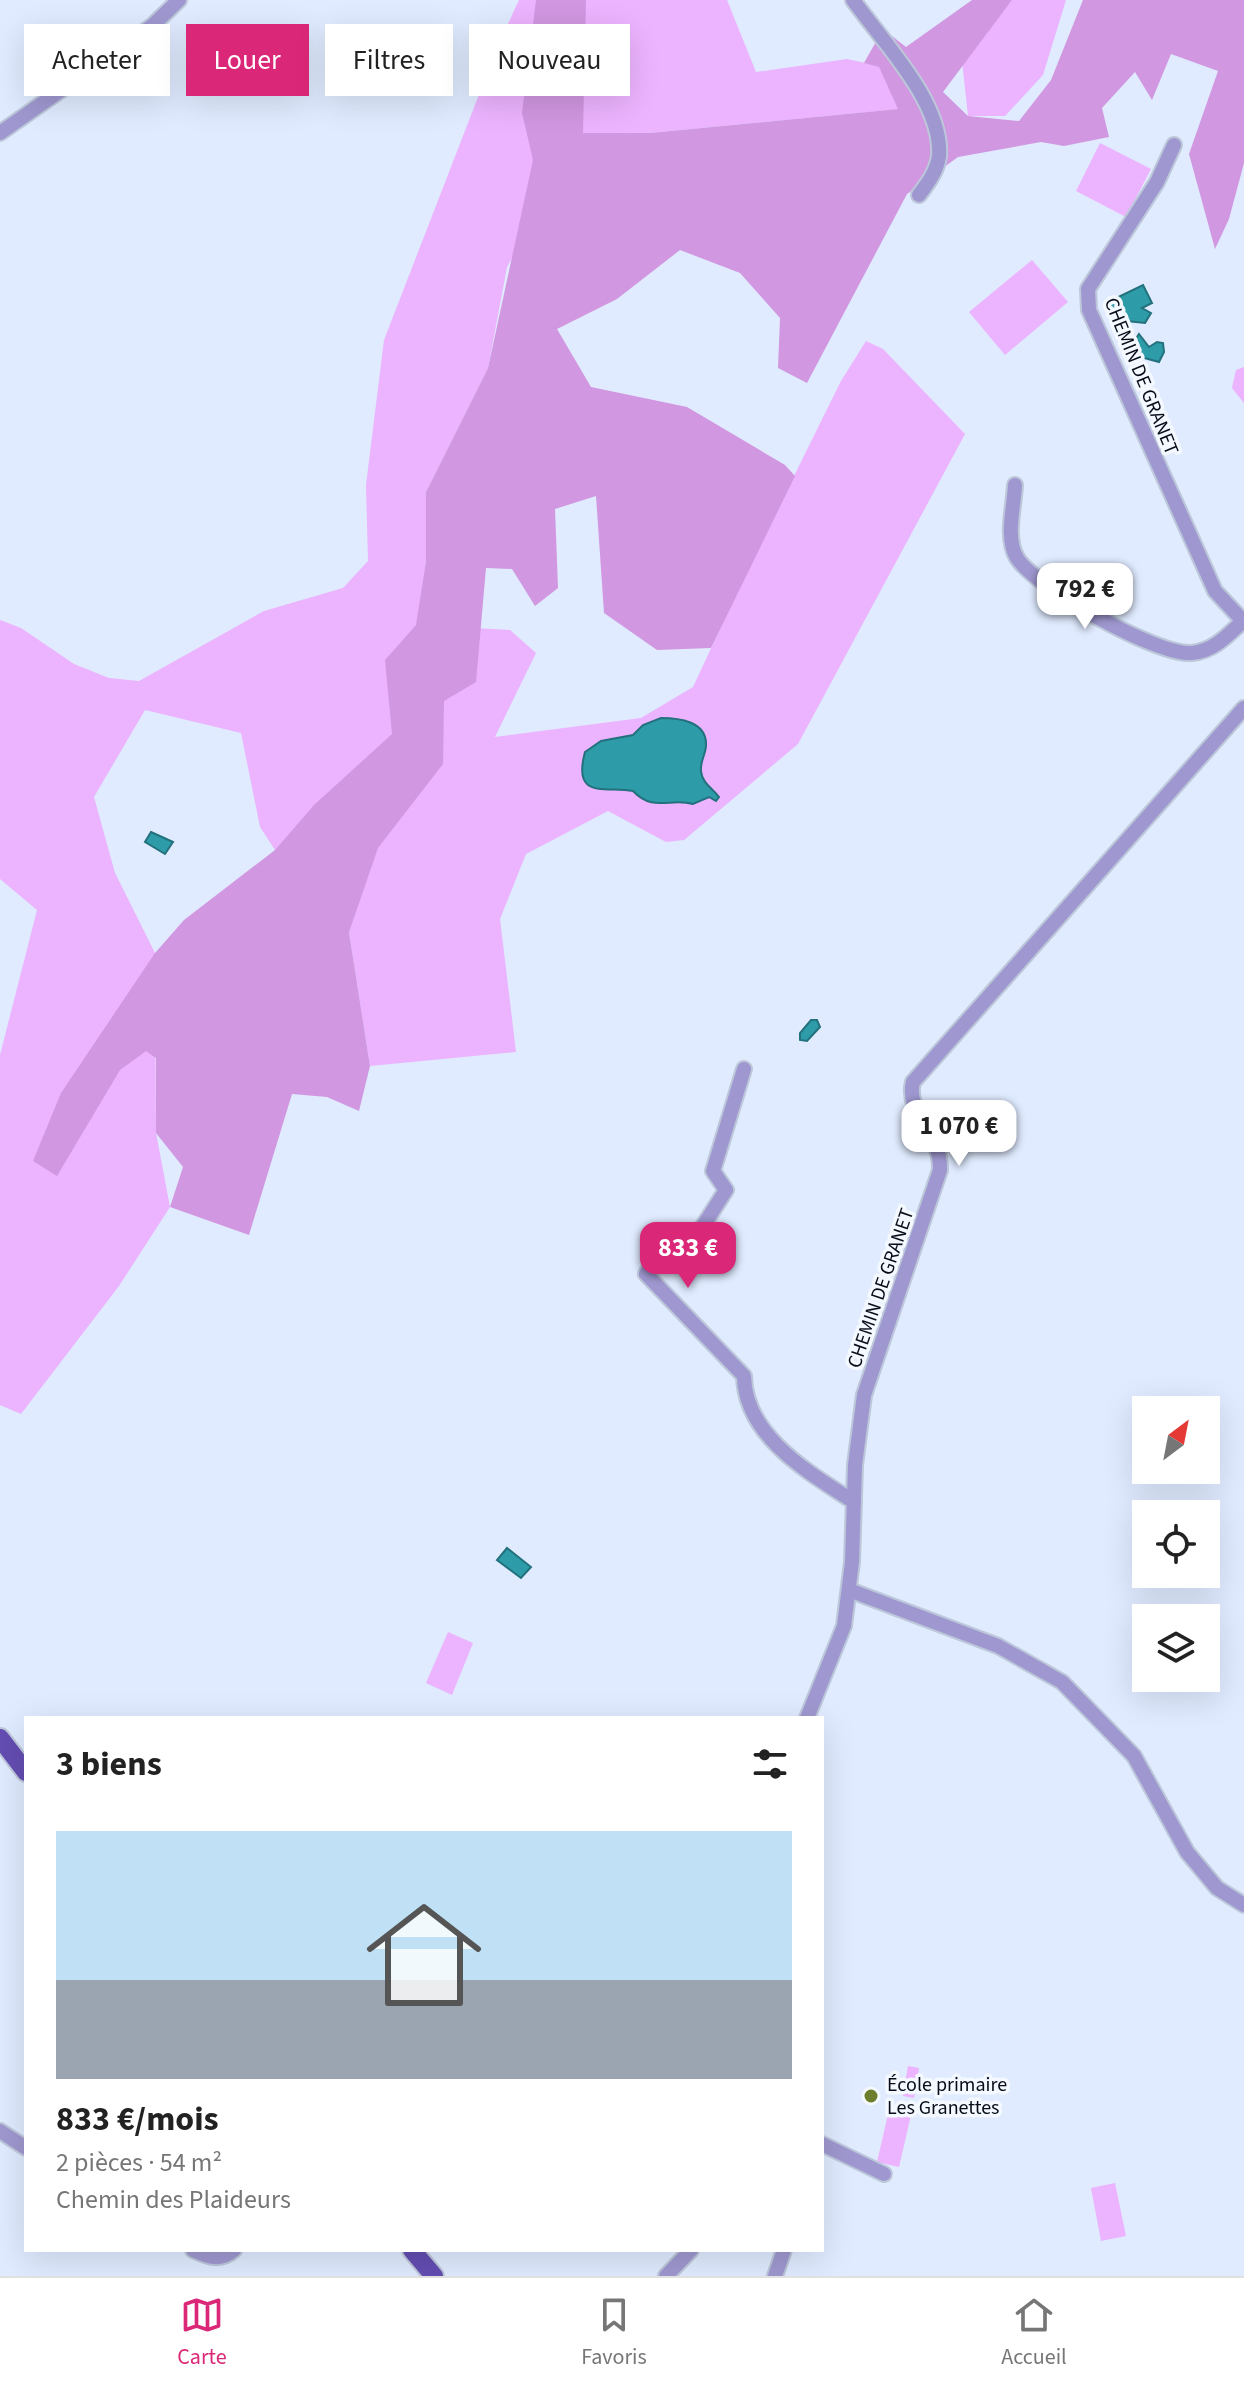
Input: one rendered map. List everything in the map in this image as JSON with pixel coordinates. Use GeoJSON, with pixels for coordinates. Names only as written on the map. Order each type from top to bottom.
{"type":"FeatureCollection","features":[{"type":"Feature","properties":{"kind":"main road"},"geometry":{"type":"LineString","coordinates":[[0,1738],[24,1769]]}},
{"type":"Feature","properties":{"kind":"main road"},"geometry":{"type":"LineString","coordinates":[[414,2252],[434,2276]]}},
{"type":"Feature","properties":{"kind":"street"},"geometry":{"type":"LineString","coordinates":[[0,133],[152,26],[179,0]]}},
{"type":"Feature","properties":{"kind":"street"},"geometry":{"type":"LineString","coordinates":[[853,0],[922,95],[934,120],[939,158],[919,195]]}},
{"type":"Feature","properties":{"kind":"street","name":"CHEMIN DE GRANET"},"geometry":{"type":"LineString","coordinates":[[1174,145],[1157,182],[1088,289],[1089,310],[1215,591],[1243,621]]}},
{"type":"Feature","properties":{"kind":"street"},"geometry":{"type":"LineString","coordinates":[[1015,485],[1011,544],[1017,558],[1029,572],[1110,624],[1146,642],[1190,654],[1208,649],[1243,621]]}},
{"type":"Feature","properties":{"kind":"street","name":"CHEMIN DE GRANET"},"geometry":{"type":"LineString","coordinates":[[808,1716],[839,1644],[849,1590],[864,1395],[940,1170],[935,1138],[912,1104],[913,1082],[1244,708]]}},
{"type":"Feature","properties":{"kind":"street"},"geometry":{"type":"LineString","coordinates":[[744,1069],[713,1171],[726,1190],[696,1237],[670,1234],[646,1274],[744,1376],[744,1397],[778,1449],[854,1502]]}},
{"type":"Feature","properties":{"kind":"street"},"geometry":{"type":"LineString","coordinates":[[849,1590],[998,1646],[1062,1682],[1134,1756],[1187,1852],[1217,1888],[1244,1905]]}},
{"type":"Feature","properties":{"kind":"street"},"geometry":{"type":"LineString","coordinates":[[0,2131],[24,2147]]}},
{"type":"Feature","properties":{"kind":"street"},"geometry":{"type":"LineString","coordinates":[[824,2145],[884,2174]]}},
{"type":"Feature","properties":{"kind":"street"},"geometry":{"type":"LineString","coordinates":[[198,2252],[213,2258],[223,2258],[231,2252]]}},
{"type":"Feature","properties":{"kind":"street"},"geometry":{"type":"LineString","coordinates":[[666,2276],[689,2252]]}},
{"type":"Feature","properties":{"kind":"street"},"geometry":{"type":"LineString","coordinates":[[775,2276],[783,2252]]}},
{"type":"Feature","properties":{"kind":"shaded area"},"geometry":{"type":"Polygon","coordinates":[[[519,0],[727,0],[756,72],[847,59],[879,66],[899,109],[650,133],[582,133],[507,267],[488,368],[426,492],[426,561],[417,625],[510,630],[536,653],[495,737],[641,718],[693,687],[841,381],[866,341],[883,349],[965,434],[798,744],[684,840],[666,842],[608,811],[526,854],[500,919],[516,1052],[370,1066],[349,932],[275,850],[260,827],[241,733],[145,710],[94,797],[115,873],[155,953],[156,1133],[170,1207],[119,1286],[21,1414],[0,1405],[0,1055],[37,910],[0,879],[0,620],[21,628],[74,664],[109,678],[139,681],[264,611],[343,588],[368,561],[366,485],[384,340],[478,96],[630,96],[630,24],[508,24],[519,0]]]}},
{"type":"Feature","properties":{"kind":"shaded area"},"geometry":{"type":"Polygon","coordinates":[[[536,0],[586,0],[585,24],[533,24],[536,0]]]}},
{"type":"Feature","properties":{"kind":"shaded area"},"geometry":{"type":"Polygon","coordinates":[[[972,0],[1012,0],[943,92],[968,116],[1019,121],[1051,80],[1083,0],[1244,0],[1244,163],[1229,219],[1215,249],[1189,154],[1218,71],[1171,54],[1152,100],[1135,72],[1102,108],[1109,137],[1064,146],[1041,142],[958,157],[907,194],[807,383],[778,368],[780,318],[740,273],[680,250],[617,299],[557,329],[591,387],[687,407],[785,465],[795,476],[711,648],[657,650],[604,613],[596,496],[555,509],[558,588],[535,606],[512,569],[486,568],[476,682],[444,701],[443,764],[378,848],[349,932],[370,1066],[359,1111],[327,1097],[292,1094],[249,1235],[170,1207],[183,1167],[156,1133],[156,1058],[146,1051],[120,1070],[57,1176],[33,1161],[61,1093],[155,953],[184,920],[275,850],[314,805],[392,734],[385,660],[416,625],[426,561],[426,492],[488,368],[533,160],[522,113],[524,96],[584,96],[583,133],[650,133],[898,109],[879,67],[864,63],[883,29],[906,47],[972,0]]]}},
{"type":"Feature","properties":{"kind":"shaded area"},"geometry":{"type":"Polygon","coordinates":[[[1012,0],[1066,0],[1043,75],[1005,116],[968,116],[962,61],[1012,0]]]}},
{"type":"Feature","properties":{"kind":"shaded area"},"geometry":{"type":"Polygon","coordinates":[[[1100,143],[1151,169],[1126,217],[1076,191],[1100,143]]]}},
{"type":"Feature","properties":{"kind":"shaded area"},"geometry":{"type":"Polygon","coordinates":[[[1032,260],[1068,302],[1005,355],[969,312],[1032,260]]]}},
{"type":"Feature","properties":{"kind":"shaded area"},"geometry":{"type":"Polygon","coordinates":[[[1244,367],[1244,403],[1232,388],[1236,370],[1244,367]]]}},
{"type":"Feature","properties":{"kind":"shaded area"},"geometry":{"type":"Polygon","coordinates":[[[448,1632],[473,1643],[452,1695],[426,1683],[448,1632]]]}},
{"type":"Feature","properties":{"kind":"shaded area"},"geometry":{"type":"Polygon","coordinates":[[[908,2066],[919,2068],[914,2098],[903,2096],[908,2066]]]}},
{"type":"Feature","properties":{"kind":"shaded area"},"geometry":{"type":"Polygon","coordinates":[[[889,2110],[911,2115],[899,2167],[877,2162],[889,2110]]]}},
{"type":"Feature","properties":{"kind":"shaded area"},"geometry":{"type":"Polygon","coordinates":[[[1115,2183],[1126,2236],[1101,2241],[1091,2188],[1115,2183]]]}},
{"type":"Feature","properties":{"kind":"water"},"geometry":{"type":"Polygon","coordinates":[[[1143,285],[1152,303],[1142,308],[1151,313],[1145,323],[1117,320],[1108,302],[1143,285]]]}},
{"type":"Feature","properties":{"kind":"water"},"geometry":{"type":"Polygon","coordinates":[[[1139,334],[1149,347],[1157,342],[1163,343],[1164,352],[1159,362],[1137,356],[1135,340],[1139,334]]]}},
{"type":"Feature","properties":{"kind":"water"},"geometry":{"type":"Polygon","coordinates":[[[661,718],[690,722],[702,731],[706,745],[701,771],[705,782],[719,797],[716,801],[709,797],[693,804],[655,803],[633,791],[594,788],[583,778],[585,752],[601,741],[633,735],[643,725],[661,718]]]}},
{"type":"Feature","properties":{"kind":"water"},"geometry":{"type":"Polygon","coordinates":[[[151,832],[173,842],[165,854],[145,842],[151,832]]]}},
{"type":"Feature","properties":{"kind":"water"},"geometry":{"type":"Polygon","coordinates":[[[811,1020],[817,1020],[820,1027],[807,1041],[800,1040],[800,1033],[811,1020]]]}},
{"type":"Feature","properties":{"kind":"water"},"geometry":{"type":"Polygon","coordinates":[[[507,1548],[531,1567],[521,1578],[497,1560],[507,1548]]]}},
{"type":"Feature","properties":{"kind":"place","name":"École primaire Les Granettes"},"geometry":{"type":"Point","coordinates":[871,2096]}}]}
